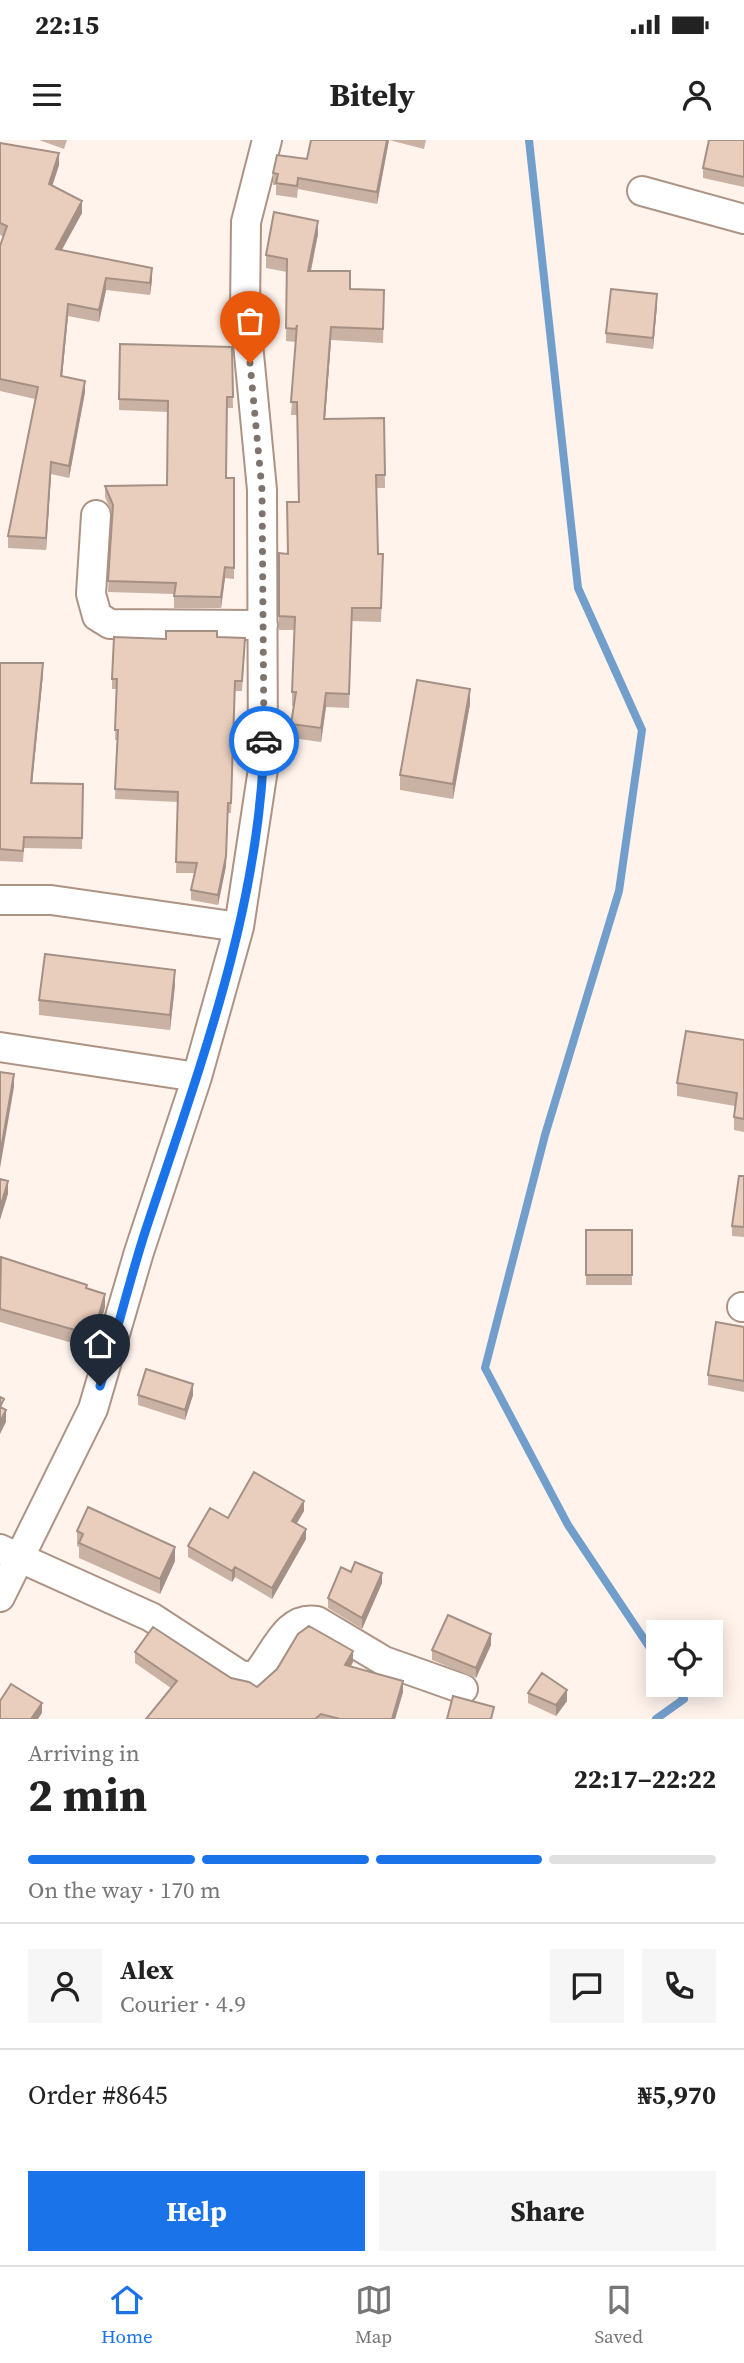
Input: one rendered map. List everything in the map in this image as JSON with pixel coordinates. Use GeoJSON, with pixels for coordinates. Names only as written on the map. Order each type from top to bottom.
{"type":"FeatureCollection","features":[{"type":"Feature","properties":{"kind":"street"},"geometry":{"type":"LineString","coordinates":[[0,1597],[10,1554],[93,1409],[139,1252],[197,1077],[239,927],[263,769],[262,490],[245,312],[246,222],[267,140]]}},
{"type":"Feature","properties":{"kind":"street"},"geometry":{"type":"LineString","coordinates":[[642,191],[744,219]]}},
{"type":"Feature","properties":{"kind":"street"},"geometry":{"type":"LineString","coordinates":[[96,515],[92,594],[97,616],[110,624],[263,625]]}},
{"type":"Feature","properties":{"kind":"street"},"geometry":{"type":"LineString","coordinates":[[0,900],[51,900],[239,927]]}},
{"type":"Feature","properties":{"kind":"street"},"geometry":{"type":"LineString","coordinates":[[0,1047],[197,1077]]}},
{"type":"Feature","properties":{"kind":"street"},"geometry":{"type":"LineString","coordinates":[[10,1554],[151,1617],[240,1675],[254,1677],[292,1624],[305,1619],[317,1621],[384,1661],[463,1689]]}},
{"type":"Feature","properties":{"kind":"building"},"geometry":{"type":"Polygon","coordinates":[[[311,140],[387,140],[377,192],[298,178],[297,186],[276,183],[278,174],[273,173],[277,155],[307,159],[311,140]]]}},
{"type":"Feature","properties":{"kind":"building"},"geometry":{"type":"Polygon","coordinates":[[[709,140],[744,140],[744,177],[703,168],[709,140]]]}},
{"type":"Feature","properties":{"kind":"building"},"geometry":{"type":"Polygon","coordinates":[[[0,143],[59,153],[49,184],[82,201],[56,249],[152,268],[150,283],[106,278],[99,310],[68,304],[61,376],[85,381],[69,466],[51,462],[46,538],[8,536],[38,387],[0,379],[0,246],[7,226],[0,223],[0,143]]]}},
{"type":"Feature","properties":{"kind":"building"},"geometry":{"type":"Polygon","coordinates":[[[274,212],[318,221],[308,271],[350,271],[350,289],[384,290],[383,329],[331,327],[324,419],[384,418],[385,475],[376,475],[378,554],[383,554],[381,608],[352,608],[349,694],[326,693],[321,728],[291,724],[296,692],[292,692],[295,617],[279,616],[279,553],[288,554],[287,502],[299,502],[297,402],[291,402],[297,325],[296,329],[286,328],[287,259],[266,255],[274,212]]]}},
{"type":"Feature","properties":{"kind":"building"},"geometry":{"type":"Polygon","coordinates":[[[611,289],[657,294],[653,338],[606,333],[611,289]]]}},
{"type":"Feature","properties":{"kind":"building"},"geometry":{"type":"Polygon","coordinates":[[[120,344],[232,347],[233,397],[227,397],[226,478],[234,478],[234,568],[225,567],[221,597],[174,596],[176,583],[108,581],[113,505],[105,486],[167,485],[168,401],[119,399],[120,344]]]}},
{"type":"Feature","properties":{"kind":"building"},"geometry":{"type":"Polygon","coordinates":[[[166,631],[217,631],[217,637],[245,638],[242,681],[235,681],[231,803],[228,803],[226,856],[218,895],[191,890],[197,863],[176,862],[178,792],[115,789],[118,730],[115,730],[117,679],[112,679],[114,637],[166,639],[166,631]]]}},
{"type":"Feature","properties":{"kind":"building"},"geometry":{"type":"Polygon","coordinates":[[[0,663],[43,663],[31,783],[83,784],[82,838],[24,837],[23,851],[0,849],[0,663]]]}},
{"type":"Feature","properties":{"kind":"building"},"geometry":{"type":"Polygon","coordinates":[[[417,680],[470,689],[453,784],[400,775],[417,680]]]}},
{"type":"Feature","properties":{"kind":"building"},"geometry":{"type":"Polygon","coordinates":[[[45,954],[175,970],[170,1015],[39,1000],[45,954]]]}},
{"type":"Feature","properties":{"kind":"building"},"geometry":{"type":"Polygon","coordinates":[[[686,1031],[744,1040],[744,1119],[734,1117],[737,1093],[677,1083],[686,1031]]]}},
{"type":"Feature","properties":{"kind":"building"},"geometry":{"type":"Polygon","coordinates":[[[0,1072],[14,1074],[0,1155],[0,1072]]]}},
{"type":"Feature","properties":{"kind":"building"},"geometry":{"type":"Polygon","coordinates":[[[739,1176],[744,1176],[744,1227],[732,1226],[739,1176]]]}},
{"type":"Feature","properties":{"kind":"building"},"geometry":{"type":"Polygon","coordinates":[[[0,1179],[8,1181],[0,1208],[0,1179]]]}},
{"type":"Feature","properties":{"kind":"building"},"geometry":{"type":"Polygon","coordinates":[[[586,1230],[632,1230],[632,1275],[586,1275],[586,1230]]]}},
{"type":"Feature","properties":{"kind":"building"},"geometry":{"type":"Polygon","coordinates":[[[1,1257],[87,1285],[86,1288],[105,1294],[93,1335],[0,1309],[1,1257]]]}},
{"type":"Feature","properties":{"kind":"building"},"geometry":{"type":"Polygon","coordinates":[[[716,1322],[744,1327],[744,1381],[708,1375],[716,1322]]]}},
{"type":"Feature","properties":{"kind":"building"},"geometry":{"type":"Polygon","coordinates":[[[146,1369],[193,1384],[185,1410],[138,1395],[146,1369]]]}},
{"type":"Feature","properties":{"kind":"building"},"geometry":{"type":"Polygon","coordinates":[[[0,1407],[6,1410],[0,1422],[0,1407]]]}},
{"type":"Feature","properties":{"kind":"building"},"geometry":{"type":"Polygon","coordinates":[[[254,1472],[304,1501],[292,1521],[306,1529],[272,1588],[235,1567],[232,1571],[188,1546],[210,1508],[228,1518],[254,1472]]]}},
{"type":"Feature","properties":{"kind":"building"},"geometry":{"type":"Polygon","coordinates":[[[88,1507],[175,1547],[160,1579],[79,1543],[83,1534],[77,1531],[88,1507]]]}},
{"type":"Feature","properties":{"kind":"building"},"geometry":{"type":"Polygon","coordinates":[[[355,1562],[382,1573],[362,1618],[328,1598],[341,1567],[351,1572],[355,1562]]]}},
{"type":"Feature","properties":{"kind":"building"},"geometry":{"type":"Polygon","coordinates":[[[448,1615],[491,1634],[476,1668],[432,1650],[448,1615]]]}},
{"type":"Feature","properties":{"kind":"building"},"geometry":{"type":"Polygon","coordinates":[[[309,1626],[353,1651],[345,1665],[403,1681],[392,1719],[340,1719],[321,1714],[315,1719],[146,1719],[177,1681],[135,1652],[153,1627],[231,1678],[249,1682],[257,1687],[277,1669],[298,1634],[309,1626]]]}},
{"type":"Feature","properties":{"kind":"building"},"geometry":{"type":"Polygon","coordinates":[[[542,1673],[567,1690],[556,1705],[528,1693],[542,1673]]]}},
{"type":"Feature","properties":{"kind":"building"},"geometry":{"type":"Polygon","coordinates":[[[11,1684],[42,1703],[31,1719],[0,1719],[0,1701],[11,1684]]]}},
{"type":"Feature","properties":{"kind":"building"},"geometry":{"type":"Polygon","coordinates":[[[453,1696],[494,1707],[491,1719],[447,1719],[453,1696]]]}},
{"type":"Feature","properties":{"kind":"waterway"},"geometry":{"type":"LineString","coordinates":[[529,140],[578,588],[642,730],[619,891],[545,1135],[485,1368],[568,1525],[646,1642]]}},
{"type":"Feature","properties":{"kind":"waterway"},"geometry":{"type":"LineString","coordinates":[[656,1719],[684,1699],[683,1697]]}},
{"type":"Feature","properties":{"kind":"way so far"},"geometry":{"type":"LineString","coordinates":[[250,363],[262,490],[264,741]]}},
{"type":"Feature","properties":{"kind":"route"},"geometry":{"type":"LineString","coordinates":[[100,1386],[139,1252],[197,1077],[239,927],[263,769],[264,741]]}}]}
